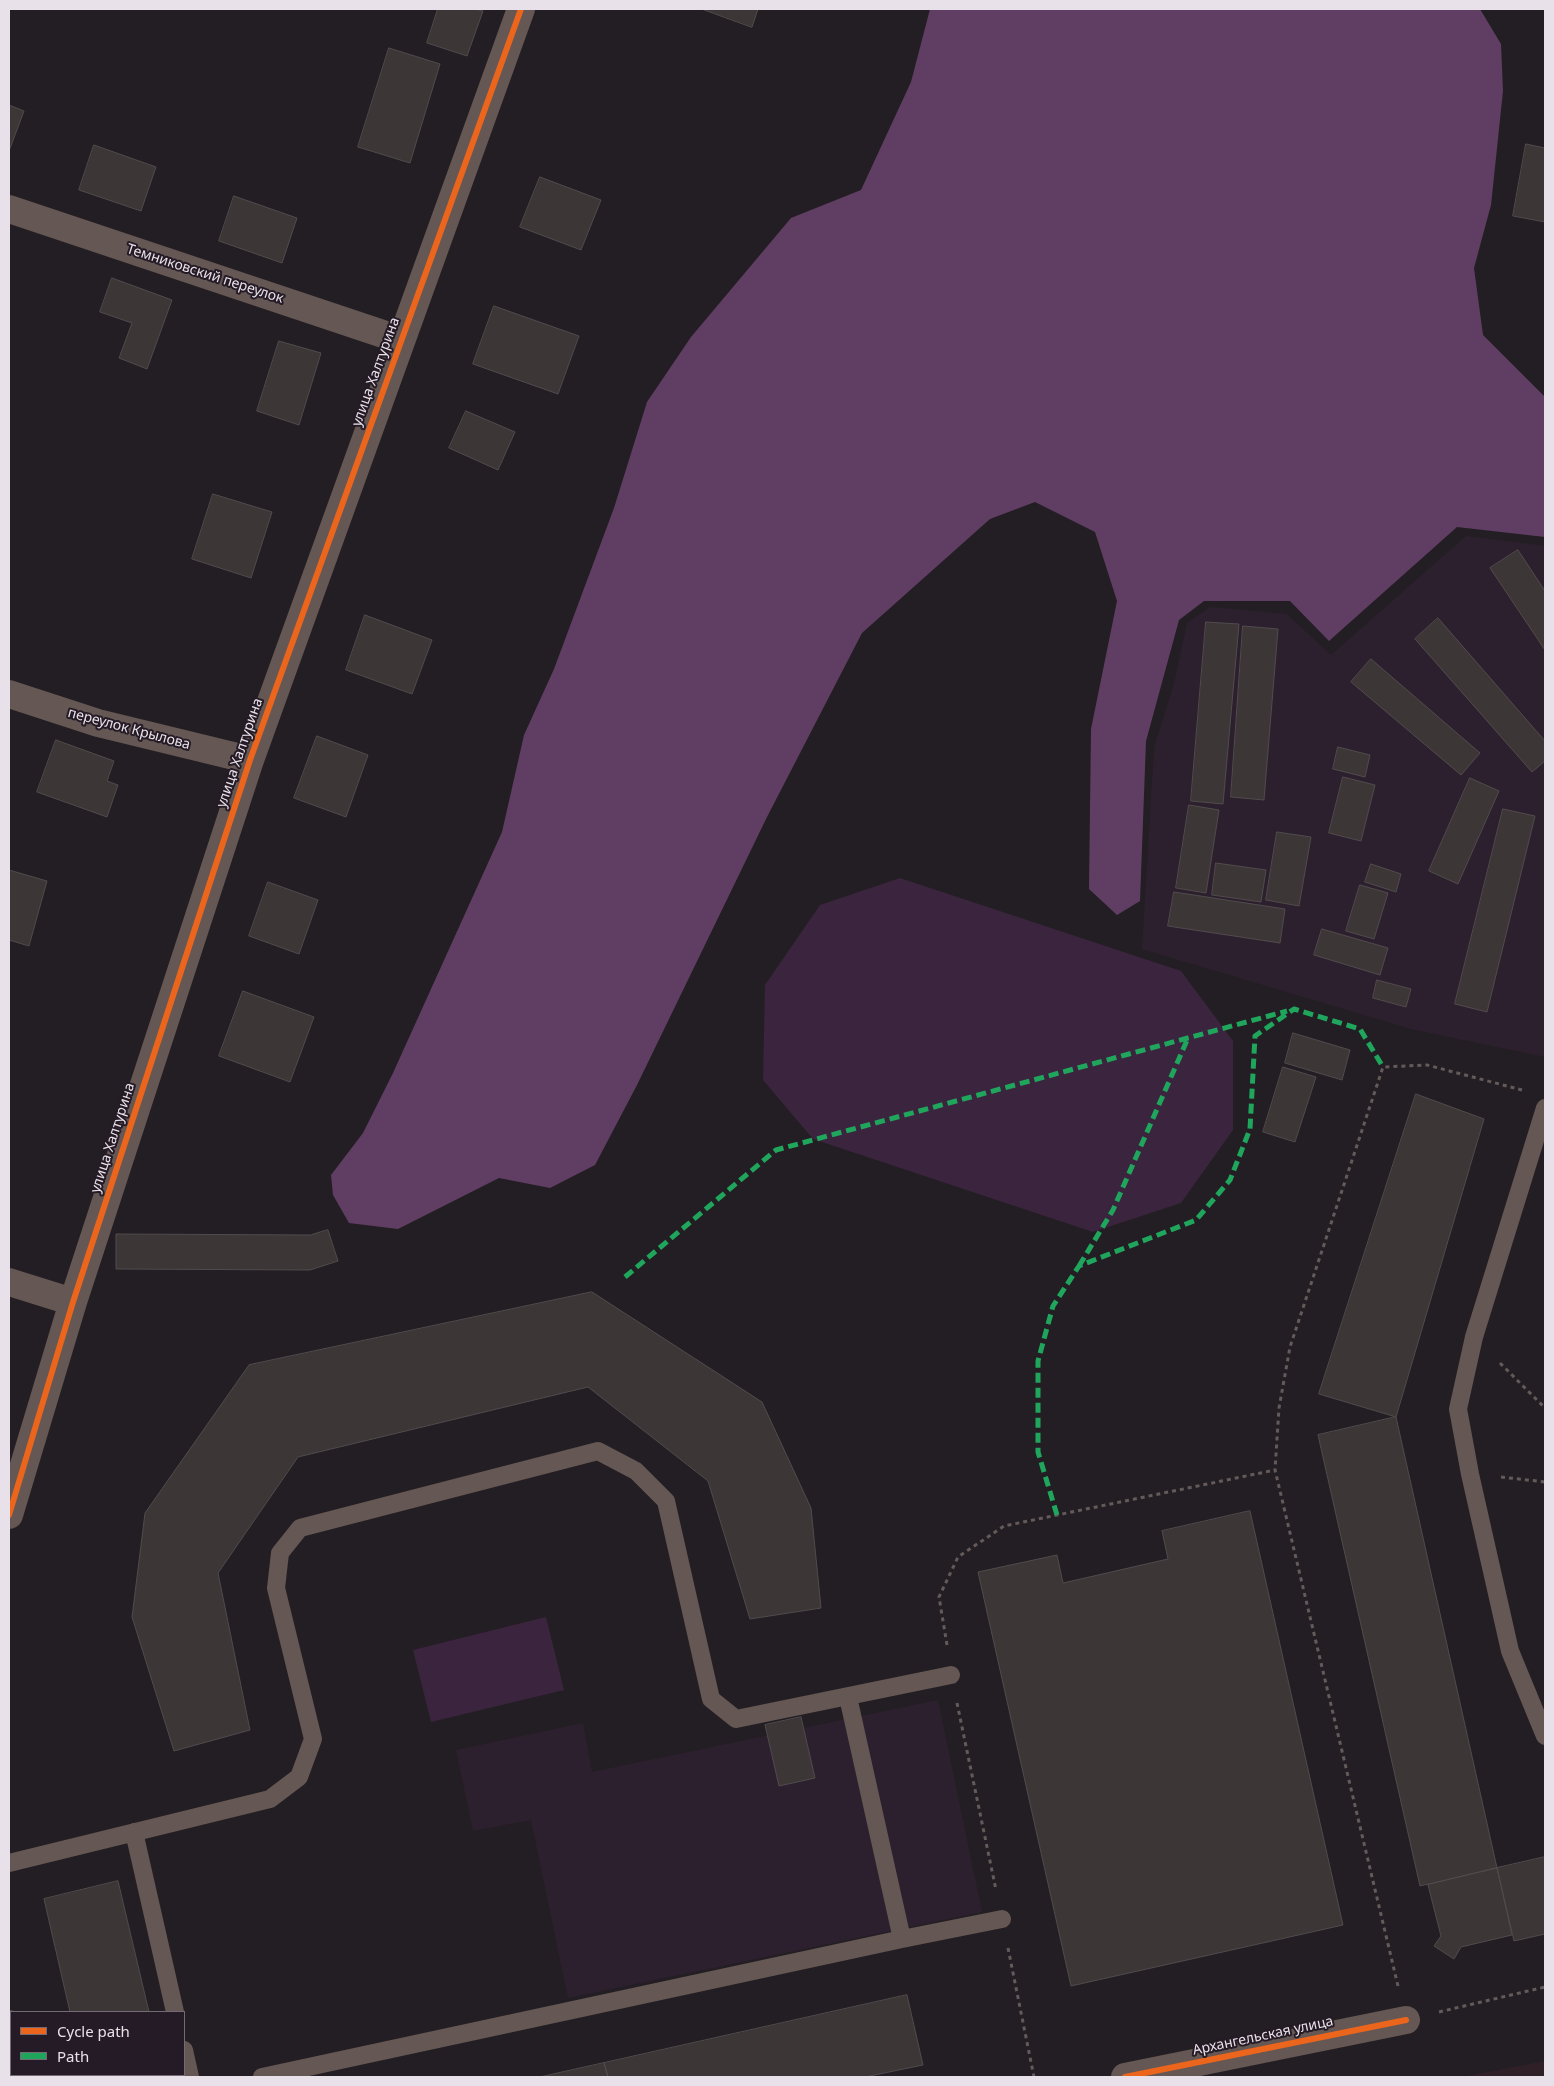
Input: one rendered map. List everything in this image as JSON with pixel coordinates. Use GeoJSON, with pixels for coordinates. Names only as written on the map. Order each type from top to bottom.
{"type":"FeatureCollection","features":[{"type":"Feature","properties":{"kind":"street","name":"улица Халтурина"},"geometry":{"type":"LineString","coordinates":[[9,1515],[73,1302],[250,760],[521,9]]}},
{"type":"Feature","properties":{"kind":"street","name":"Темниковский переулок"},"geometry":{"type":"LineString","coordinates":[[9,209],[401,340]]}},
{"type":"Feature","properties":{"kind":"street","name":"переулок Крылова"},"geometry":{"type":"LineString","coordinates":[[9,694],[98,722],[250,760]]}},
{"type":"Feature","properties":{"kind":"street"},"geometry":{"type":"LineString","coordinates":[[9,1282],[73,1302]]}},
{"type":"Feature","properties":{"kind":"street","name":"Архангельская улица"},"geometry":{"type":"LineString","coordinates":[[1125,2077],[1406,2020]]}},
{"type":"Feature","properties":{"kind":"lane"},"geometry":{"type":"LineString","coordinates":[[1545,1108],[1474,1337],[1458,1409],[1470,1474],[1510,1651],[1545,1736]]}},
{"type":"Feature","properties":{"kind":"lane"},"geometry":{"type":"LineString","coordinates":[[9,1863],[270,1799],[299,1777],[313,1739],[276,1588],[280,1553],[300,1528],[598,1451],[636,1471],[666,1501],[711,1699],[736,1719],[848,1698],[951,1675]]}},
{"type":"Feature","properties":{"kind":"lane"},"geometry":{"type":"LineString","coordinates":[[848,1698],[902,1939]]}},
{"type":"Feature","properties":{"kind":"lane"},"geometry":{"type":"LineString","coordinates":[[134,1832],[175,2011]]}},
{"type":"Feature","properties":{"kind":"lane"},"geometry":{"type":"LineString","coordinates":[[262,2077],[1002,1919]]}},
{"type":"Feature","properties":{"kind":"lane"},"geometry":{"type":"LineString","coordinates":[[185,2054],[190,2077]]}},
{"type":"Feature","properties":{"kind":"path"},"geometry":{"type":"LineString","coordinates":[[1525,1091],[1427,1065],[1384,1068],[1290,1347],[1279,1408],[1275,1470],[1406,2020],[1545,1987]]}},
{"type":"Feature","properties":{"kind":"path"},"geometry":{"type":"LineString","coordinates":[[1474,1337],[1545,1408]]}},
{"type":"Feature","properties":{"kind":"path"},"geometry":{"type":"LineString","coordinates":[[1034,2077],[951,1675],[940,1597],[958,1557],[1004,1526],[1275,1470]]}},
{"type":"Feature","properties":{"kind":"path"},"geometry":{"type":"LineString","coordinates":[[1470,1474],[1545,1482]]}},
{"type":"Feature","properties":{"kind":"shaded area"},"geometry":{"type":"Polygon","coordinates":[[[930,9],[1480,9],[1501,44],[1503,91],[1491,205],[1474,268],[1483,335],[1545,397],[1545,537],[1457,527],[1329,641],[1290,601],[1204,601],[1179,620],[1146,741],[1140,901],[1117,915],[1089,889],[1091,729],[1117,601],[1095,532],[1035,502],[990,519],[862,633],[767,817],[637,1085],[595,1165],[550,1188],[499,1178],[398,1229],[349,1223],[333,1195],[331,1175],[363,1133],[393,1073],[502,832],[524,735],[554,669],[614,508],[647,402],[691,337],[791,218],[861,190],[911,82],[930,9]]]}},
{"type":"Feature","properties":{"kind":"shaded area"},"geometry":{"type":"Polygon","coordinates":[[[1466,536],[1545,546],[1545,1057],[1411,1029],[1142,949],[1154,748],[1174,683],[1187,623],[1210,607],[1287,614],[1331,655],[1466,536]]]}},
{"type":"Feature","properties":{"kind":"shaded area"},"geometry":{"type":"Polygon","coordinates":[[[900,878],[1181,971],[1233,1041],[1233,1130],[1181,1203],[1093,1232],[813,1139],[763,1080],[765,985],[820,905],[900,878]]]}},
{"type":"Feature","properties":{"kind":"shaded area"},"geometry":{"type":"Polygon","coordinates":[[[546,1617],[564,1690],[431,1722],[413,1650],[546,1617]]]}},
{"type":"Feature","properties":{"kind":"shaded area"},"geometry":{"type":"Polygon","coordinates":[[[938,1700],[982,1912],[568,1998],[531,1820],[473,1831],[456,1750],[583,1723],[592,1772],[938,1700]]]}},
{"type":"Feature","properties":{"kind":"shaded area"},"geometry":{"type":"Polygon","coordinates":[[[1545,2061],[1545,2077],[1461,2077],[1545,2061]]]}},
{"type":"Feature","properties":{"kind":"building"},"geometry":{"type":"Polygon","coordinates":[[[438,9],[475,9],[483,11],[467,56],[427,43],[438,9]]]}},
{"type":"Feature","properties":{"kind":"building"},"geometry":{"type":"Polygon","coordinates":[[[702,9],[758,9],[752,27],[702,9]]]}},
{"type":"Feature","properties":{"kind":"building"},"geometry":{"type":"Polygon","coordinates":[[[389,48],[440,64],[410,163],[358,147],[389,48]]]}},
{"type":"Feature","properties":{"kind":"building"},"geometry":{"type":"Polygon","coordinates":[[[9,105],[24,111],[9,151],[9,105]]]}},
{"type":"Feature","properties":{"kind":"building"},"geometry":{"type":"Polygon","coordinates":[[[1526,144],[1545,148],[1545,222],[1513,216],[1526,144]]]}},
{"type":"Feature","properties":{"kind":"building"},"geometry":{"type":"Polygon","coordinates":[[[94,145],[156,167],[141,211],[79,190],[94,145]]]}},
{"type":"Feature","properties":{"kind":"building"},"geometry":{"type":"Polygon","coordinates":[[[540,177],[601,200],[581,250],[520,227],[540,177]]]}},
{"type":"Feature","properties":{"kind":"building"},"geometry":{"type":"Polygon","coordinates":[[[234,196],[297,218],[282,263],[219,241],[234,196]]]}},
{"type":"Feature","properties":{"kind":"building"},"geometry":{"type":"Polygon","coordinates":[[[112,278],[172,300],[147,369],[119,358],[132,323],[100,312],[112,278]]]}},
{"type":"Feature","properties":{"kind":"building"},"geometry":{"type":"Polygon","coordinates":[[[494,306],[579,336],[558,394],[473,364],[494,306]]]}},
{"type":"Feature","properties":{"kind":"building"},"geometry":{"type":"Polygon","coordinates":[[[279,341],[321,353],[299,425],[257,411],[279,341]]]}},
{"type":"Feature","properties":{"kind":"building"},"geometry":{"type":"Polygon","coordinates":[[[466,411],[515,432],[498,470],[449,448],[466,411]]]}},
{"type":"Feature","properties":{"kind":"building"},"geometry":{"type":"Polygon","coordinates":[[[213,494],[272,512],[251,578],[192,559],[213,494]]]}},
{"type":"Feature","properties":{"kind":"building"},"geometry":{"type":"Polygon","coordinates":[[[1518,550],[1545,591],[1545,650],[1490,568],[1518,550]]]}},
{"type":"Feature","properties":{"kind":"building"},"geometry":{"type":"Polygon","coordinates":[[[365,615],[432,640],[412,694],[346,670],[365,615]]]}},
{"type":"Feature","properties":{"kind":"building"},"geometry":{"type":"Polygon","coordinates":[[[1438,618],[1545,741],[1545,761],[1532,772],[1415,639],[1438,618]]]}},
{"type":"Feature","properties":{"kind":"building"},"geometry":{"type":"Polygon","coordinates":[[[1206,622],[1239,624],[1223,804],[1191,801],[1206,622]]]}},
{"type":"Feature","properties":{"kind":"building"},"geometry":{"type":"Polygon","coordinates":[[[1243,626],[1278,629],[1264,800],[1231,797],[1243,626]]]}},
{"type":"Feature","properties":{"kind":"building"},"geometry":{"type":"Polygon","coordinates":[[[1371,659],[1480,753],[1461,775],[1351,682],[1371,659]]]}},
{"type":"Feature","properties":{"kind":"building"},"geometry":{"type":"Polygon","coordinates":[[[317,736],[368,755],[346,817],[294,798],[317,736]]]}},
{"type":"Feature","properties":{"kind":"building"},"geometry":{"type":"Polygon","coordinates":[[[56,740],[114,761],[107,781],[118,785],[107,817],[37,792],[56,740]]]}},
{"type":"Feature","properties":{"kind":"building"},"geometry":{"type":"Polygon","coordinates":[[[1338,747],[1370,755],[1365,777],[1333,769],[1338,747]]]}},
{"type":"Feature","properties":{"kind":"building"},"geometry":{"type":"Polygon","coordinates":[[[1343,777],[1375,785],[1361,841],[1329,833],[1343,777]]]}},
{"type":"Feature","properties":{"kind":"building"},"geometry":{"type":"Polygon","coordinates":[[[1470,778],[1499,791],[1458,884],[1429,871],[1470,778]]]}},
{"type":"Feature","properties":{"kind":"building"},"geometry":{"type":"Polygon","coordinates":[[[1189,805],[1219,810],[1206,893],[1176,888],[1189,805]]]}},
{"type":"Feature","properties":{"kind":"building"},"geometry":{"type":"Polygon","coordinates":[[[1503,809],[1535,816],[1487,1012],[1455,1004],[1503,809]]]}},
{"type":"Feature","properties":{"kind":"building"},"geometry":{"type":"Polygon","coordinates":[[[1277,832],[1311,837],[1299,906],[1266,900],[1277,832]]]}},
{"type":"Feature","properties":{"kind":"building"},"geometry":{"type":"Polygon","coordinates":[[[1216,863],[1266,870],[1261,902],[1212,895],[1216,863]]]}},
{"type":"Feature","properties":{"kind":"building"},"geometry":{"type":"Polygon","coordinates":[[[1371,864],[1401,874],[1396,892],[1365,882],[1371,864]]]}},
{"type":"Feature","properties":{"kind":"building"},"geometry":{"type":"Polygon","coordinates":[[[9,870],[47,881],[29,946],[9,940],[9,870]]]}},
{"type":"Feature","properties":{"kind":"building"},"geometry":{"type":"Polygon","coordinates":[[[268,882],[318,900],[299,954],[249,936],[268,882]]]}},
{"type":"Feature","properties":{"kind":"building"},"geometry":{"type":"Polygon","coordinates":[[[1360,885],[1388,893],[1374,939],[1346,931],[1360,885]]]}},
{"type":"Feature","properties":{"kind":"building"},"geometry":{"type":"Polygon","coordinates":[[[1174,892],[1285,909],[1280,943],[1168,926],[1174,892]]]}},
{"type":"Feature","properties":{"kind":"building"},"geometry":{"type":"Polygon","coordinates":[[[1322,929],[1388,948],[1380,975],[1314,955],[1322,929]]]}},
{"type":"Feature","properties":{"kind":"building"},"geometry":{"type":"Polygon","coordinates":[[[1377,980],[1411,989],[1406,1007],[1373,998],[1377,980]]]}},
{"type":"Feature","properties":{"kind":"building"},"geometry":{"type":"Polygon","coordinates":[[[243,991],[314,1017],[290,1082],[219,1056],[243,991]]]}},
{"type":"Feature","properties":{"kind":"building"},"geometry":{"type":"Polygon","coordinates":[[[1293,1033],[1350,1050],[1342,1080],[1285,1063],[1293,1033]]]}},
{"type":"Feature","properties":{"kind":"building"},"geometry":{"type":"Polygon","coordinates":[[[1283,1067],[1316,1077],[1295,1142],[1263,1132],[1283,1067]]]}},
{"type":"Feature","properties":{"kind":"building"},"geometry":{"type":"Polygon","coordinates":[[[1416,1094],[1484,1119],[1396,1417],[1319,1394],[1416,1094]]]}},
{"type":"Feature","properties":{"kind":"building"},"geometry":{"type":"Polygon","coordinates":[[[328,1230],[338,1261],[310,1270],[116,1269],[116,1234],[310,1235],[328,1230]]]}},
{"type":"Feature","properties":{"kind":"building"},"geometry":{"type":"Polygon","coordinates":[[[592,1292],[762,1402],[811,1508],[821,1608],[750,1619],[708,1481],[588,1387],[298,1457],[218,1573],[250,1730],[174,1751],[132,1617],[145,1513],[249,1365],[592,1292]]]}},
{"type":"Feature","properties":{"kind":"building"},"geometry":{"type":"Polygon","coordinates":[[[1396,1417],[1497,1868],[1420,1886],[1318,1435],[1396,1417]]]}},
{"type":"Feature","properties":{"kind":"building"},"geometry":{"type":"Polygon","coordinates":[[[1250,1511],[1343,1925],[1071,1986],[978,1572],[1057,1555],[1063,1583],[1168,1559],[1162,1531],[1250,1511]]]}},
{"type":"Feature","properties":{"kind":"building"},"geometry":{"type":"Polygon","coordinates":[[[801,1717],[815,1778],[779,1786],[765,1725],[801,1717]]]}},
{"type":"Feature","properties":{"kind":"building"},"geometry":{"type":"Polygon","coordinates":[[[1545,1857],[1545,1934],[1514,1941],[1497,1868],[1545,1857]]]}},
{"type":"Feature","properties":{"kind":"building"},"geometry":{"type":"Polygon","coordinates":[[[1497,1868],[1512,1935],[1461,1947],[1454,1959],[1434,1946],[1441,1936],[1428,1885],[1497,1868]]]}},
{"type":"Feature","properties":{"kind":"building"},"geometry":{"type":"Polygon","coordinates":[[[118,1881],[149,2011],[70,2011],[44,1899],[118,1881]]]}},
{"type":"Feature","properties":{"kind":"building"},"geometry":{"type":"Polygon","coordinates":[[[907,1995],[923,2065],[865,2077],[608,2077],[604,2063],[907,1995]]]}},
{"type":"Feature","properties":{"kind":"building"},"geometry":{"type":"Polygon","coordinates":[[[604,2063],[608,2077],[540,2077],[604,2063]]]}},
{"type":"Feature","properties":{"kind":"building"},"geometry":{"type":"Polygon","coordinates":[[[85,2076],[164,2076],[164,2077],[85,2076]]]}},
{"type":"Feature","properties":{"kind":"marked path"},"geometry":{"type":"LineString","coordinates":[[1057,1515],[1038,1452],[1038,1361],[1053,1306],[1079,1266],[1196,1220],[1230,1180],[1250,1129],[1255,1036],[1294,1009],[1360,1029],[1383,1067]]}},
{"type":"Feature","properties":{"kind":"marked path"},"geometry":{"type":"LineString","coordinates":[[625,1277],[776,1150],[1287,1011]]}},
{"type":"Feature","properties":{"kind":"marked path"},"geometry":{"type":"LineString","coordinates":[[1079,1266],[1113,1210],[1188,1038]]}},
{"type":"Feature","properties":{"kind":"cycle path"},"geometry":{"type":"LineString","coordinates":[[9,1515],[73,1302],[250,760],[521,9]]}},
{"type":"Feature","properties":{"kind":"cycle path"},"geometry":{"type":"LineString","coordinates":[[1125,2077],[1406,2020]]}}]}
